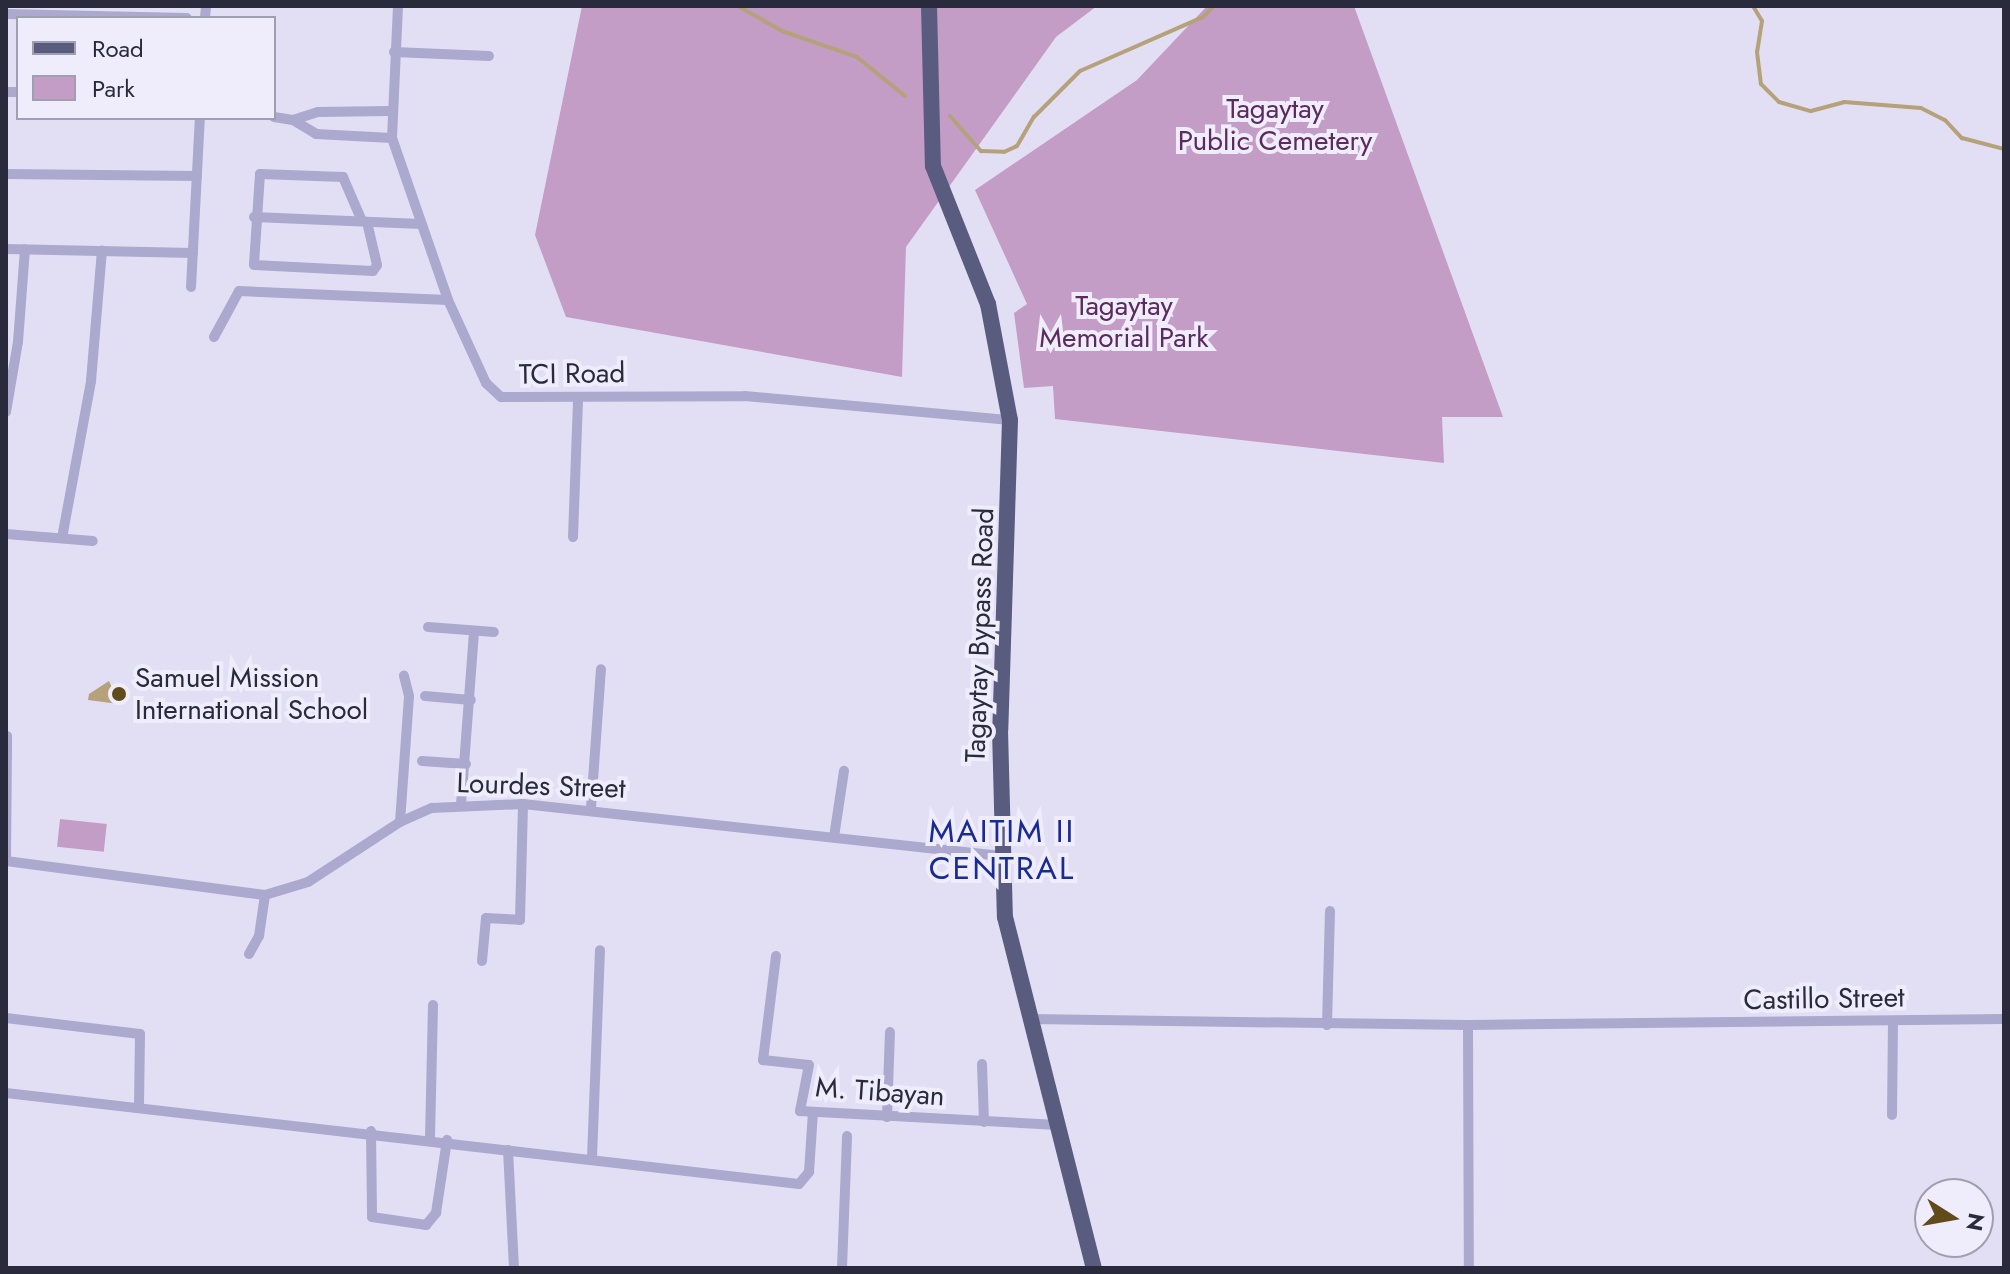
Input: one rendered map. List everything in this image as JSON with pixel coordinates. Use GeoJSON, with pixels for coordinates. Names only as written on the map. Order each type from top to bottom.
{"type":"FeatureCollection","features":[{"type":"Feature","properties":{"kind":"main road","name":"Tagaytay Bypass Road"},"geometry":{"type":"LineString","coordinates":[[929,6],[933,166],[988,304],[1010,420],[1000,730],[1005,917],[1094,1268]]}},
{"type":"Feature","properties":{"kind":"street","name":"TCI Road"},"geometry":{"type":"LineString","coordinates":[[398,6],[390,111],[392,138],[448,300],[486,383],[501,397],[745,396],[1010,420]]}},
{"type":"Feature","properties":{"kind":"street"},"geometry":{"type":"LineString","coordinates":[[6,14],[96,16]]}},
{"type":"Feature","properties":{"kind":"street"},"geometry":{"type":"LineString","coordinates":[[394,52],[489,56]]}},
{"type":"Feature","properties":{"kind":"street"},"geometry":{"type":"LineString","coordinates":[[293,120],[318,112],[390,111]]}},
{"type":"Feature","properties":{"kind":"street"},"geometry":{"type":"LineString","coordinates":[[276,117],[293,120],[316,134],[392,138]]}},
{"type":"Feature","properties":{"kind":"street"},"geometry":{"type":"LineString","coordinates":[[191,287],[200,120]]}},
{"type":"Feature","properties":{"kind":"street"},"geometry":{"type":"LineString","coordinates":[[280,171],[347,180],[364,222],[377,265],[373,271],[254,265],[254,217],[260,174],[280,171]]}},
{"type":"Feature","properties":{"kind":"street"},"geometry":{"type":"LineString","coordinates":[[6,174],[197,176]]}},
{"type":"Feature","properties":{"kind":"street"},"geometry":{"type":"LineString","coordinates":[[254,217],[421,224]]}},
{"type":"Feature","properties":{"kind":"street"},"geometry":{"type":"LineString","coordinates":[[6,249],[193,253]]}},
{"type":"Feature","properties":{"kind":"street"},"geometry":{"type":"LineString","coordinates":[[6,412],[25,249]]}},
{"type":"Feature","properties":{"kind":"street"},"geometry":{"type":"LineString","coordinates":[[62,538],[91,381],[102,250]]}},
{"type":"Feature","properties":{"kind":"street"},"geometry":{"type":"LineString","coordinates":[[214,337],[239,291],[448,300]]}},
{"type":"Feature","properties":{"kind":"street"},"geometry":{"type":"LineString","coordinates":[[573,537],[578,398]]}},
{"type":"Feature","properties":{"kind":"street"},"geometry":{"type":"LineString","coordinates":[[6,534],[93,541]]}},
{"type":"Feature","properties":{"kind":"street"},"geometry":{"type":"LineString","coordinates":[[428,627],[494,632]]}},
{"type":"Feature","properties":{"kind":"street"},"geometry":{"type":"LineString","coordinates":[[461,805],[474,631]]}},
{"type":"Feature","properties":{"kind":"street"},"geometry":{"type":"LineString","coordinates":[[591,808],[601,669]]}},
{"type":"Feature","properties":{"kind":"street"},"geometry":{"type":"LineString","coordinates":[[400,822],[409,696],[404,676]]}},
{"type":"Feature","properties":{"kind":"street"},"geometry":{"type":"LineString","coordinates":[[425,696],[471,700]]}},
{"type":"Feature","properties":{"kind":"street"},"geometry":{"type":"LineString","coordinates":[[6,861],[7,736]]}},
{"type":"Feature","properties":{"kind":"street"},"geometry":{"type":"LineString","coordinates":[[422,761],[466,764]]}},
{"type":"Feature","properties":{"kind":"street"},"geometry":{"type":"LineString","coordinates":[[834,837],[844,771]]}},
{"type":"Feature","properties":{"kind":"street"},"geometry":{"type":"LineString","coordinates":[[482,961],[486,918],[520,920],[523,804]]}},
{"type":"Feature","properties":{"kind":"street","name":"Lourdes Street"},"geometry":{"type":"LineString","coordinates":[[6,861],[265,895],[308,882],[400,822],[432,808],[523,804],[591,808],[1001,856]]}},
{"type":"Feature","properties":{"kind":"street"},"geometry":{"type":"LineString","coordinates":[[249,954],[259,936],[265,895]]}},
{"type":"Feature","properties":{"kind":"street"},"geometry":{"type":"LineString","coordinates":[[1327,1025],[1330,911]]}},
{"type":"Feature","properties":{"kind":"street"},"geometry":{"type":"LineString","coordinates":[[592,1158],[600,950]]}},
{"type":"Feature","properties":{"kind":"street","name":"M. Tibayan"},"geometry":{"type":"LineString","coordinates":[[776,956],[763,1060],[809,1065],[800,1111],[1058,1125]]}},
{"type":"Feature","properties":{"kind":"street"},"geometry":{"type":"LineString","coordinates":[[430,1138],[433,1005]]}},
{"type":"Feature","properties":{"kind":"street"},"geometry":{"type":"LineString","coordinates":[[6,1018],[140,1034],[139,1108]]}},
{"type":"Feature","properties":{"kind":"street","name":"Castillo Street"},"geometry":{"type":"LineString","coordinates":[[1030,1019],[1327,1025],[2004,1019]]}},
{"type":"Feature","properties":{"kind":"street"},"geometry":{"type":"LineString","coordinates":[[1892,1115],[1893,1021]]}},
{"type":"Feature","properties":{"kind":"street"},"geometry":{"type":"LineString","coordinates":[[1468,1025],[1469,1268]]}},
{"type":"Feature","properties":{"kind":"street"},"geometry":{"type":"LineString","coordinates":[[887,1117],[890,1032]]}},
{"type":"Feature","properties":{"kind":"street"},"geometry":{"type":"LineString","coordinates":[[982,1064],[984,1122]]}},
{"type":"Feature","properties":{"kind":"street"},"geometry":{"type":"LineString","coordinates":[[6,1093],[371,1131],[799,1184],[809,1172],[813,1112]]}},
{"type":"Feature","properties":{"kind":"street"},"geometry":{"type":"LineString","coordinates":[[371,1131],[372,1217],[426,1225],[436,1213],[447,1140]]}},
{"type":"Feature","properties":{"kind":"street"},"geometry":{"type":"LineString","coordinates":[[842,1268],[847,1136]]}},
{"type":"Feature","properties":{"kind":"street"},"geometry":{"type":"LineString","coordinates":[[508,1150],[514,1268]]}},
{"type":"Feature","properties":{"kind":"green space"},"geometry":{"type":"Polygon","coordinates":[[[582,6],[1097,6],[1056,37],[906,247],[902,377],[566,317],[535,235],[582,6]]]}},
{"type":"Feature","properties":{"kind":"green space","name":"Tagaytay Public Cemetery"},"geometry":{"type":"Polygon","coordinates":[[[1207,6],[1354,6],[1503,417],[1442,417],[1444,463],[1055,419],[1053,386],[1024,388],[1014,313],[1027,304],[975,190],[1137,80],[1207,6]]]}},
{"type":"Feature","properties":{"kind":"green space"},"geometry":{"type":"Polygon","coordinates":[[[60,819],[107,824],[104,852],[57,847],[60,819]]]}},
{"type":"Feature","properties":{"kind":"shaded area"},"geometry":{"type":"Polygon","coordinates":[[[109,681],[119,704],[88,700],[89,694],[109,681]]]}},
{"type":"Feature","properties":{"kind":"waterway"},"geometry":{"type":"LineString","coordinates":[[738,6],[782,31],[857,57],[905,96]]}},
{"type":"Feature","properties":{"kind":"waterway"},"geometry":{"type":"LineString","coordinates":[[950,116],[981,151],[1004,152],[1017,146],[1034,117],[1080,71],[1203,17],[1214,6]]}},
{"type":"Feature","properties":{"kind":"waterway"},"geometry":{"type":"LineString","coordinates":[[1753,6],[1762,21],[1757,52],[1761,84],[1779,102],[1811,111],[1844,102],[1921,108],[1945,120],[1962,138],[2004,149]]}},
{"type":"Feature","properties":{"kind":"place","name":"Samuel Mission International School"},"geometry":{"type":"Point","coordinates":[119,694]}},
{"type":"Feature","properties":{"kind":"district","name":"MAITIM II CENTRAL"},"geometry":{"type":"Point","coordinates":[1002,850]}},
{"type":"Feature","properties":{"kind":"park label","name":"Tagaytay Memorial Park"},"geometry":{"type":"Point","coordinates":[1124,322]}}]}
